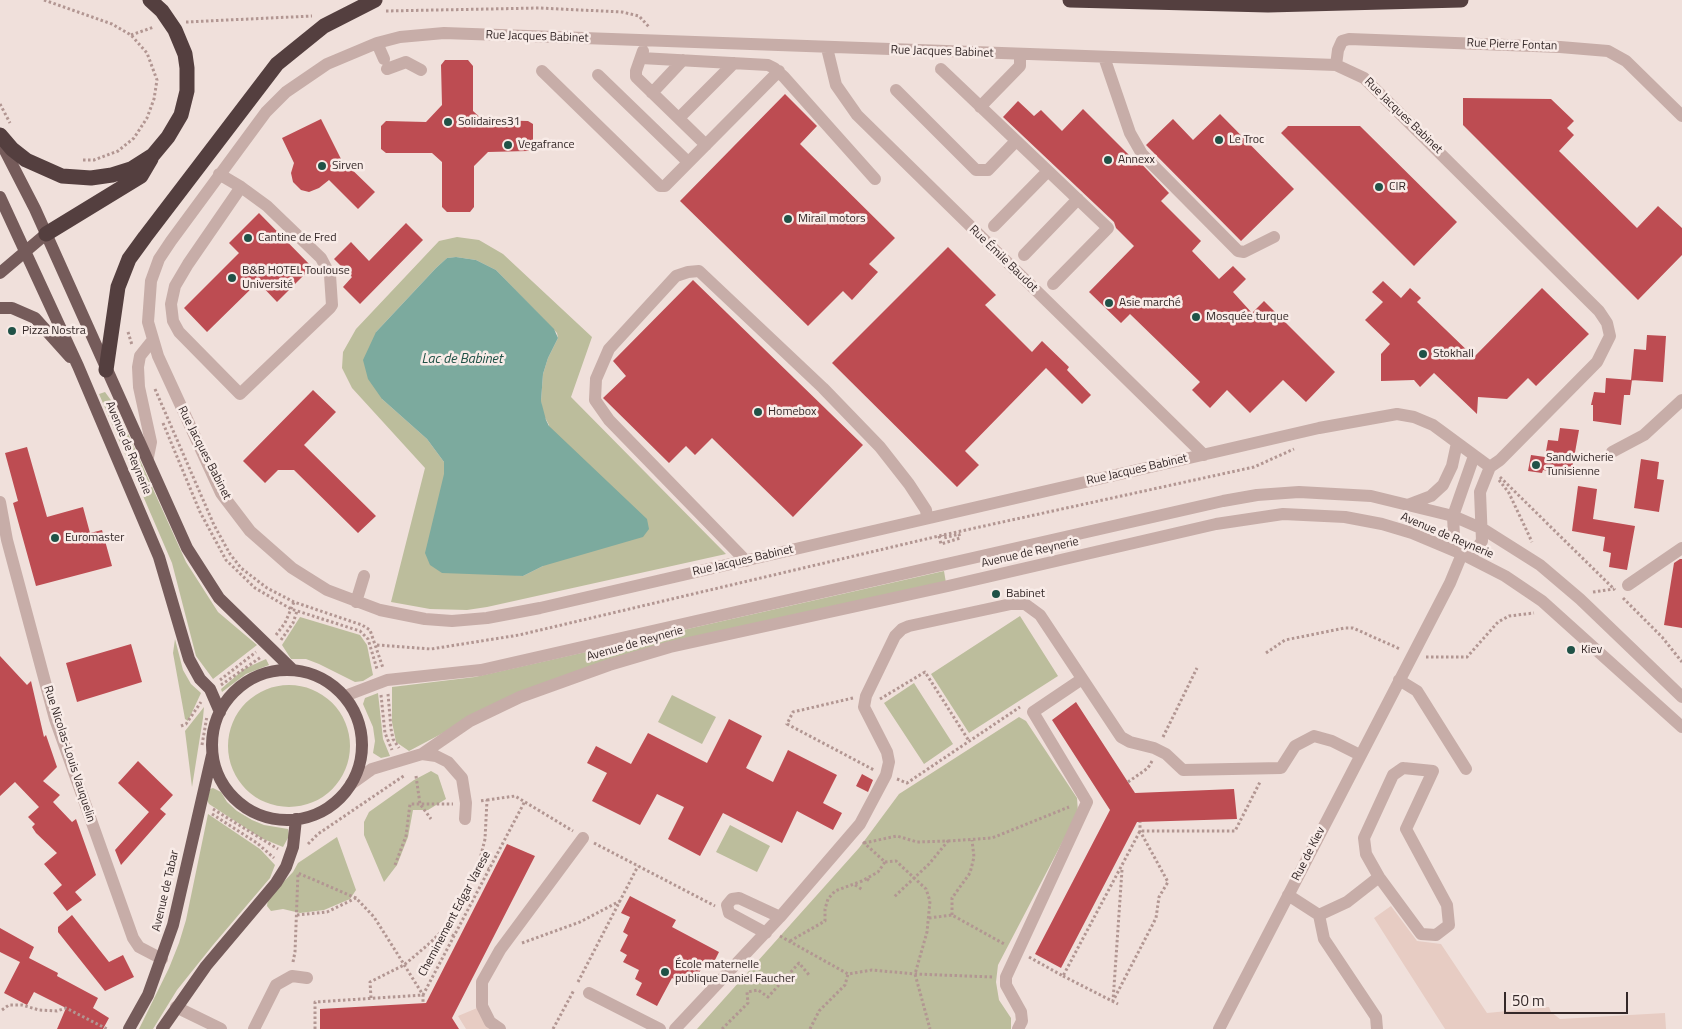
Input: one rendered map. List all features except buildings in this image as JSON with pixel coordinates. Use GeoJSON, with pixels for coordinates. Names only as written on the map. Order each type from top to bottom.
{"type":"FeatureCollection","features":[{"type":"Feature","properties":{"kind":"highway"},"geometry":{"type":"LineString","coordinates":[[46,234],[141,176],[181,115],[187,91],[185,54],[175,30],[162,11],[150,0]]}},
{"type":"Feature","properties":{"kind":"highway"},"geometry":{"type":"LineString","coordinates":[[1070,0],[1268,5],[1461,0]]}},
{"type":"Feature","properties":{"kind":"highway"},"geometry":{"type":"LineString","coordinates":[[106,370],[118,287],[129,259],[145,237],[277,64],[324,26],[379,6]]}},
{"type":"Feature","properties":{"kind":"highway"},"geometry":{"type":"LineString","coordinates":[[6,130],[12,149],[26,160],[62,176],[90,178],[112,175],[131,169],[154,155]]}},
{"type":"Feature","properties":{"kind":"main road","name":"Avenue de Reynerie"},"geometry":{"type":"LineString","coordinates":[[0,141],[46,234],[106,370],[148,457],[187,548],[219,598],[294,670]]}},
{"type":"Feature","properties":{"kind":"main road","name":"Avenue de Reynerie"},"geometry":{"type":"LineString","coordinates":[[0,197],[78,366],[159,557],[189,659],[200,679],[211,692],[220,712]]}},
{"type":"Feature","properties":{"kind":"main road"},"geometry":{"type":"LineString","coordinates":[[0,273],[46,234]]}},
{"type":"Feature","properties":{"kind":"main road"},"geometry":{"type":"LineString","coordinates":[[0,308],[12,308],[35,318],[78,366]]}},
{"type":"Feature","properties":{"kind":"main road"},"geometry":{"type":"LineString","coordinates":[[280,670],[294,670],[317,676],[337,688],[345,696],[357,716],[362,739],[360,762],[351,784],[335,802],[323,810],[296,819],[273,818],[256,812],[241,803],[219,776],[213,753],[214,732],[220,712],[233,693],[255,677],[280,670]]}},
{"type":"Feature","properties":{"kind":"main road","name":"Avenue de Tabar"},"geometry":{"type":"LineString","coordinates":[[129,1029],[148,995],[173,925],[213,753]]}},
{"type":"Feature","properties":{"kind":"main road"},"geometry":{"type":"LineString","coordinates":[[162,1029],[206,966],[276,883],[286,867],[293,847],[296,819]]}},
{"type":"Feature","properties":{"kind":"street","name":"Rue Jacques Babinet"},"geometry":{"type":"LineString","coordinates":[[1462,554],[1475,552],[1480,546],[1483,529],[1479,505],[1480,492],[1490,467],[1512,449],[1597,362],[1610,336],[1607,323],[1599,311],[1364,78],[1336,65],[444,34],[414,35],[377,43],[327,64],[286,92],[266,112],[219,174],[159,259],[151,281],[148,322],[152,341],[187,422],[221,493],[236,513],[266,547],[292,568],[327,590],[380,610],[425,619],[452,621],[487,618],[540,608],[1204,454],[1319,428],[1398,414],[1414,417],[1433,426],[1490,467]]}},
{"type":"Feature","properties":{"kind":"street","name":"Rue Pierre Fontan"},"geometry":{"type":"LineString","coordinates":[[1336,65],[1338,50],[1342,41],[1349,39],[1560,47],[1608,51],[1626,62],[1682,116]]}},
{"type":"Feature","properties":{"kind":"street"},"geometry":{"type":"LineString","coordinates":[[650,41],[641,58],[636,71],[636,77],[706,144]]}},
{"type":"Feature","properties":{"kind":"street"},"geometry":{"type":"LineString","coordinates":[[377,43],[385,64],[406,62],[421,70]]}},
{"type":"Feature","properties":{"kind":"street","name":"Rue Émile Baudot"},"geometry":{"type":"LineString","coordinates":[[827,48],[836,85],[857,115],[1204,454]]}},
{"type":"Feature","properties":{"kind":"street"},"geometry":{"type":"LineString","coordinates":[[980,107],[1020,66],[1020,54]]}},
{"type":"Feature","properties":{"kind":"street"},"geometry":{"type":"LineString","coordinates":[[1104,57],[1130,133],[1142,154],[1238,251],[1244,252],[1274,237]]}},
{"type":"Feature","properties":{"kind":"street"},"geometry":{"type":"LineString","coordinates":[[641,58],[768,65],[779,71],[875,179]]}},
{"type":"Feature","properties":{"kind":"street"},"geometry":{"type":"LineString","coordinates":[[652,93],[683,60]]}},
{"type":"Feature","properties":{"kind":"street"},"geometry":{"type":"LineString","coordinates":[[679,118],[734,63]]}},
{"type":"Feature","properties":{"kind":"street"},"geometry":{"type":"LineString","coordinates":[[940,69],[1108,228],[1052,284]]}},
{"type":"Feature","properties":{"kind":"street"},"geometry":{"type":"LineString","coordinates":[[542,71],[660,186],[665,186],[779,71]]}},
{"type":"Feature","properties":{"kind":"street"},"geometry":{"type":"LineString","coordinates":[[598,75],[688,162]]}},
{"type":"Feature","properties":{"kind":"street"},"geometry":{"type":"LineString","coordinates":[[896,90],[976,170],[988,170],[1016,141]]}},
{"type":"Feature","properties":{"kind":"street"},"geometry":{"type":"LineString","coordinates":[[994,226],[1048,171]]}},
{"type":"Feature","properties":{"kind":"street"},"geometry":{"type":"LineString","coordinates":[[219,174],[241,187],[267,206],[321,258],[330,275],[332,305],[240,394],[179,332],[173,321],[171,304],[175,286],[188,264],[241,187]]}},
{"type":"Feature","properties":{"kind":"street"},"geometry":{"type":"LineString","coordinates":[[1024,255],[1078,200]]}},
{"type":"Feature","properties":{"kind":"street"},"geometry":{"type":"LineString","coordinates":[[746,561],[609,420],[595,400],[596,379],[609,348],[676,276],[688,272],[699,272],[842,408],[880,448],[909,484],[926,510],[928,518]]}},
{"type":"Feature","properties":{"kind":"street"},"geometry":{"type":"LineString","coordinates":[[148,457],[151,442],[139,387],[138,367],[140,356],[152,341]]}},
{"type":"Feature","properties":{"kind":"street"},"geometry":{"type":"LineString","coordinates":[[1612,452],[1644,435],[1682,400]]}},
{"type":"Feature","properties":{"kind":"street"},"geometry":{"type":"LineString","coordinates":[[1410,504],[1431,496],[1443,485],[1452,466],[1457,443]]}},
{"type":"Feature","properties":{"kind":"street"},"geometry":{"type":"LineString","coordinates":[[1462,554],[1454,536],[1452,516],[1474,456]]}},
{"type":"Feature","properties":{"kind":"street","name":"Avenue de Reynerie"},"geometry":{"type":"LineString","coordinates":[[345,696],[386,675],[481,670],[973,557],[1257,495],[1299,492],[1371,496],[1410,504],[1452,516],[1483,529],[1540,565],[1580,599],[1682,698]]}},
{"type":"Feature","properties":{"kind":"street","name":"Rue Nicolas-Louis Vauquelin"},"geometry":{"type":"LineString","coordinates":[[0,502],[7,540],[55,719],[133,938],[139,947],[162,959]]}},
{"type":"Feature","properties":{"kind":"street","name":"Avenue de Reynerie"},"geometry":{"type":"LineString","coordinates":[[351,784],[372,769],[409,764],[470,721],[546,687],[609,664],[670,647],[948,586],[1216,524],[1283,514],[1345,517],[1397,528],[1462,554],[1505,576],[1542,601],[1682,727]]}},
{"type":"Feature","properties":{"kind":"street"},"geometry":{"type":"LineString","coordinates":[[1628,585],[1682,548]]}},
{"type":"Feature","properties":{"kind":"street","name":"Rue de Kiev"},"geometry":{"type":"LineString","coordinates":[[1218,1029],[1450,583],[1462,554]]}},
{"type":"Feature","properties":{"kind":"street"},"geometry":{"type":"LineString","coordinates":[[356,602],[364,576]]}},
{"type":"Feature","properties":{"kind":"street"},"geometry":{"type":"LineString","coordinates":[[675,1029],[780,917],[860,824],[886,776],[889,762],[887,752],[864,707],[871,699],[896,636],[902,629],[1015,603],[1025,604],[1040,615],[1121,737],[1130,742],[1144,744],[1157,750],[1183,770],[1281,768],[1295,746],[1314,736],[1332,741],[1360,755]]}},
{"type":"Feature","properties":{"kind":"street"},"geometry":{"type":"LineString","coordinates":[[1018,1029],[1022,1021],[1020,1012],[1006,985],[1006,977],[1087,802],[1033,712],[1082,680]]}},
{"type":"Feature","properties":{"kind":"street"},"geometry":{"type":"LineString","coordinates":[[1399,680],[1417,691],[1466,769]]}},
{"type":"Feature","properties":{"kind":"street"},"geometry":{"type":"LineString","coordinates":[[422,754],[436,756],[455,768],[462,778],[466,802],[465,819]]}},
{"type":"Feature","properties":{"kind":"street"},"geometry":{"type":"LineString","coordinates":[[1403,768],[1433,771],[1406,830],[1447,905],[1449,925],[1436,935],[1420,934],[1379,877],[1366,854],[1364,838],[1393,775],[1403,768]]}},
{"type":"Feature","properties":{"kind":"street"},"geometry":{"type":"LineString","coordinates":[[500,1029],[490,1022],[482,1006],[482,982],[500,950],[583,838]]}},
{"type":"Feature","properties":{"kind":"street"},"geometry":{"type":"LineString","coordinates":[[1319,915],[1347,902],[1379,877]]}},
{"type":"Feature","properties":{"kind":"street"},"geometry":{"type":"LineString","coordinates":[[1288,895],[1319,915],[1324,939],[1376,1017],[1376,1029]]}},
{"type":"Feature","properties":{"kind":"street"},"geometry":{"type":"LineString","coordinates":[[767,931],[729,913],[727,905],[732,899],[738,898],[780,917]]}},
{"type":"Feature","properties":{"kind":"street"},"geometry":{"type":"LineString","coordinates":[[254,1029],[276,985],[292,976],[307,978]]}},
{"type":"Feature","properties":{"kind":"street"},"geometry":{"type":"LineString","coordinates":[[589,993],[660,1029]]}},
{"type":"Feature","properties":{"kind":"street"},"geometry":{"type":"LineString","coordinates":[[176,1007],[221,1029]]}},
{"type":"Feature","properties":{"kind":"path"},"geometry":{"type":"LineString","coordinates":[[44,0],[112,24],[131,36],[147,54],[157,80],[154,99],[147,118],[134,138],[118,151],[94,160],[78,160]]}},
{"type":"Feature","properties":{"kind":"path"},"geometry":{"type":"LineString","coordinates":[[379,6],[539,8],[622,12],[639,16],[646,22],[650,41]]}},
{"type":"Feature","properties":{"kind":"path"},"geometry":{"type":"LineString","coordinates":[[180,22],[313,16]]}},
{"type":"Feature","properties":{"kind":"path"},"geometry":{"type":"LineString","coordinates":[[131,36],[158,25]]}},
{"type":"Feature","properties":{"kind":"path"},"geometry":{"type":"LineString","coordinates":[[0,104],[6,130]]}},
{"type":"Feature","properties":{"kind":"path"},"geometry":{"type":"LineString","coordinates":[[377,645],[431,649],[492,640],[941,535],[1247,469],[1298,447]]}},
{"type":"Feature","properties":{"kind":"path"},"geometry":{"type":"LineString","coordinates":[[1490,467],[1509,493],[1531,541]]}},
{"type":"Feature","properties":{"kind":"path"},"geometry":{"type":"LineString","coordinates":[[1490,467],[1662,637],[1682,662]]}},
{"type":"Feature","properties":{"kind":"path"},"geometry":{"type":"LineString","coordinates":[[959,534],[960,538],[941,544],[941,535],[944,538],[959,534]]}},
{"type":"Feature","properties":{"kind":"path"},"geometry":{"type":"LineString","coordinates":[[181,726],[192,716],[226,674],[269,647],[285,623],[294,602]]}},
{"type":"Feature","properties":{"kind":"path"},"geometry":{"type":"LineString","coordinates":[[211,692],[287,633],[297,611]]}},
{"type":"Feature","properties":{"kind":"path"},"geometry":{"type":"LineString","coordinates":[[1420,657],[1467,657],[1498,622],[1510,616],[1534,613]]}},
{"type":"Feature","properties":{"kind":"path"},"geometry":{"type":"LineString","coordinates":[[1266,653],[1285,640],[1345,628],[1353,628],[1395,648],[1405,650]]}},
{"type":"Feature","properties":{"kind":"path"},"geometry":{"type":"LineString","coordinates":[[1128,782],[1148,768],[1197,668]]}},
{"type":"Feature","properties":{"kind":"path"},"geometry":{"type":"LineString","coordinates":[[880,772],[787,724],[793,712],[871,699],[925,672],[970,741]]}},
{"type":"Feature","properties":{"kind":"path"},"geometry":{"type":"LineString","coordinates":[[201,804],[281,850],[307,845],[318,834],[409,764],[393,739],[390,729],[386,675]]}},
{"type":"Feature","properties":{"kind":"path"},"geometry":{"type":"LineString","coordinates":[[894,778],[907,783],[1027,702]]}},
{"type":"Feature","properties":{"kind":"path"},"geometry":{"type":"LineString","coordinates":[[1140,832],[1236,831],[1267,769]]}},
{"type":"Feature","properties":{"kind":"path"},"geometry":{"type":"LineString","coordinates":[[416,776],[420,804],[431,819]]}},
{"type":"Feature","properties":{"kind":"path"},"geometry":{"type":"LineString","coordinates":[[395,865],[406,836],[410,804],[445,806],[515,796],[583,838],[729,913]]}},
{"type":"Feature","properties":{"kind":"path"},"geometry":{"type":"LineString","coordinates":[[371,998],[370,982],[404,965],[443,930],[463,898],[479,863],[485,839],[487,800]]}},
{"type":"Feature","properties":{"kind":"path","name":"Cheminement Edgar Varese"},"geometry":{"type":"LineString","coordinates":[[315,1029],[314,1002],[422,996],[525,801]]}},
{"type":"Feature","properties":{"kind":"path"},"geometry":{"type":"LineString","coordinates":[[864,842],[898,836],[917,842],[972,840],[1011,832],[1049,815],[1087,802]]}},
{"type":"Feature","properties":{"kind":"path"},"geometry":{"type":"LineString","coordinates":[[201,804],[257,843],[278,862]]}},
{"type":"Feature","properties":{"kind":"path"},"geometry":{"type":"LineString","coordinates":[[1063,976],[1140,832],[1140,822]]}},
{"type":"Feature","properties":{"kind":"path"},"geometry":{"type":"LineString","coordinates":[[852,832],[884,862],[896,861],[926,889],[930,901],[929,918],[915,974],[930,1029]]}},
{"type":"Feature","properties":{"kind":"path"},"geometry":{"type":"LineString","coordinates":[[1113,1001],[1156,918],[1160,897],[1168,882],[1140,832]]}},
{"type":"Feature","properties":{"kind":"path"},"geometry":{"type":"LineString","coordinates":[[952,915],[952,898],[970,873],[974,857],[972,840]]}},
{"type":"Feature","properties":{"kind":"path"},"geometry":{"type":"LineString","coordinates":[[894,897],[948,841]]}},
{"type":"Feature","properties":{"kind":"path"},"geometry":{"type":"LineString","coordinates":[[790,941],[825,921],[824,909],[828,899],[835,891],[867,879],[878,872],[884,862]]}},
{"type":"Feature","properties":{"kind":"path"},"geometry":{"type":"LineString","coordinates":[[479,863],[489,869]]}},
{"type":"Feature","properties":{"kind":"path"},"geometry":{"type":"LineString","coordinates":[[553,1029],[638,866]]}},
{"type":"Feature","properties":{"kind":"path"},"geometry":{"type":"LineString","coordinates":[[1113,1001],[1122,866]]}},
{"type":"Feature","properties":{"kind":"path"},"geometry":{"type":"LineString","coordinates":[[290,969],[295,952],[298,873],[356,898],[374,917],[422,996],[423,1003]]}},
{"type":"Feature","properties":{"kind":"path"},"geometry":{"type":"LineString","coordinates":[[867,879],[872,882]]}},
{"type":"Feature","properties":{"kind":"path"},"geometry":{"type":"LineString","coordinates":[[854,885],[863,890]]}},
{"type":"Feature","properties":{"kind":"path"},"geometry":{"type":"LineString","coordinates":[[297,916],[326,912],[356,898]]}},
{"type":"Feature","properties":{"kind":"path"},"geometry":{"type":"LineString","coordinates":[[463,898],[472,902]]}},
{"type":"Feature","properties":{"kind":"path"},"geometry":{"type":"LineString","coordinates":[[500,950],[580,922],[620,901]]}},
{"type":"Feature","properties":{"kind":"path"},"geometry":{"type":"LineString","coordinates":[[929,918],[952,915],[1118,1004]]}},
{"type":"Feature","properties":{"kind":"path"},"geometry":{"type":"LineString","coordinates":[[443,930],[454,936]]}},
{"type":"Feature","properties":{"kind":"path"},"geometry":{"type":"LineString","coordinates":[[767,931],[790,941],[848,974],[872,970],[915,974],[1006,977]]}},
{"type":"Feature","properties":{"kind":"path"},"geometry":{"type":"LineString","coordinates":[[722,1029],[748,1003],[747,992],[758,990],[768,997],[799,963],[809,974]]}},
{"type":"Feature","properties":{"kind":"path"},"geometry":{"type":"LineString","coordinates":[[810,1029],[819,1011],[845,985],[848,974]]}},
{"type":"Feature","properties":{"kind":"path"},"geometry":{"type":"LineString","coordinates":[[1,1011],[9,1005],[22,1005],[39,1010],[57,1011],[66,1008],[106,1029]]}},
{"type":"Feature","properties":{"kind":"green space"},"geometry":{"type":"Polygon","coordinates":[[[457,237],[479,240],[503,254],[592,337],[571,397],[726,554],[467,610],[430,609],[391,602],[425,468],[352,388],[342,368],[343,352],[356,329],[439,241],[457,237]],[[456,257],[447,258],[376,332],[382,399],[427,439],[444,462],[444,474],[515,575],[523,576],[543,566],[549,425],[542,412],[541,401],[543,374],[548,358],[558,338],[557,333],[496,270],[476,260],[456,257]]]}},
{"type":"Feature","properties":{"kind":"green space"},"geometry":{"type":"Polygon","coordinates":[[[105,392],[116,407],[186,562],[218,612],[257,645],[213,679],[196,656],[172,563],[99,394],[105,392]]]}},
{"type":"Feature","properties":{"kind":"green space"},"geometry":{"type":"Polygon","coordinates":[[[944,571],[946,583],[685,641],[460,724],[409,751],[396,742],[392,722],[392,687],[475,677],[944,571]]]}},
{"type":"Feature","properties":{"kind":"green space"},"geometry":{"type":"Polygon","coordinates":[[[1020,616],[1058,676],[969,733],[931,674],[1020,616]]]}},
{"type":"Feature","properties":{"kind":"green space"},"geometry":{"type":"Polygon","coordinates":[[[300,617],[360,635],[367,645],[373,675],[363,681],[355,682],[306,659],[291,659],[282,645],[300,617]]]}},
{"type":"Feature","properties":{"kind":"green space"},"geometry":{"type":"Polygon","coordinates":[[[175,639],[183,670],[191,684],[201,693],[188,721],[185,719],[173,653],[175,639]]]}},
{"type":"Feature","properties":{"kind":"green space"},"geometry":{"type":"Polygon","coordinates":[[[266,659],[269,665],[246,674],[222,692],[221,689],[244,669],[266,659]]]}},
{"type":"Feature","properties":{"kind":"green space"},"geometry":{"type":"Polygon","coordinates":[[[914,683],[953,744],[924,764],[884,703],[914,683]]]}},
{"type":"Feature","properties":{"kind":"green space"},"geometry":{"type":"Polygon","coordinates":[[[289,685],[301,686],[312,690],[323,695],[332,703],[340,712],[345,723],[349,734],[349,758],[345,769],[340,780],[332,789],[323,797],[312,802],[301,806],[289,807],[277,806],[266,802],[255,797],[246,789],[238,780],[233,769],[229,758],[228,746],[229,734],[233,723],[238,712],[246,703],[255,695],[266,690],[277,686],[289,685]]]}},
{"type":"Feature","properties":{"kind":"green space"},"geometry":{"type":"Polygon","coordinates":[[[378,693],[383,739],[390,756],[381,758],[373,753],[375,741],[373,727],[363,704],[365,698],[378,693]]]}},
{"type":"Feature","properties":{"kind":"green space"},"geometry":{"type":"Polygon","coordinates":[[[672,695],[716,717],[702,744],[658,722],[672,695]]]}},
{"type":"Feature","properties":{"kind":"green space"},"geometry":{"type":"Polygon","coordinates":[[[204,707],[203,718],[192,787],[185,731],[204,707]]]}},
{"type":"Feature","properties":{"kind":"green space"},"geometry":{"type":"Polygon","coordinates":[[[1019,717],[1026,721],[1077,798],[1078,812],[998,965],[996,982],[999,1000],[1011,1018],[1011,1029],[697,1029],[859,848],[899,794],[1019,717]]]}},
{"type":"Feature","properties":{"kind":"green space"},"geometry":{"type":"Polygon","coordinates":[[[431,771],[438,775],[446,799],[428,810],[413,810],[408,837],[397,865],[384,882],[364,835],[364,822],[369,812],[414,780],[431,771]]]}},
{"type":"Feature","properties":{"kind":"green space"},"geometry":{"type":"Polygon","coordinates":[[[213,788],[221,792],[227,802],[237,811],[252,820],[264,825],[288,829],[289,836],[283,847],[261,838],[209,804],[207,800],[210,789],[213,788]]]}},
{"type":"Feature","properties":{"kind":"green space"},"geometry":{"type":"Polygon","coordinates":[[[208,814],[260,849],[275,865],[270,878],[177,990],[153,1029],[139,1029],[179,943],[186,920],[208,814]]]}},
{"type":"Feature","properties":{"kind":"green space"},"geometry":{"type":"Polygon","coordinates":[[[730,825],[770,846],[757,872],[716,852],[730,825]]]}},
{"type":"Feature","properties":{"kind":"green space"},"geometry":{"type":"Polygon","coordinates":[[[337,837],[356,890],[350,899],[324,910],[300,913],[283,909],[271,911],[267,906],[268,898],[293,872],[298,863],[337,837]]]}},
{"type":"Feature","properties":{"kind":"shaded area"},"geometry":{"type":"Polygon","coordinates":[[[1391,906],[1417,941],[1441,944],[1487,1013],[1549,1007],[1551,1012],[1560,1019],[1665,1013],[1666,1029],[1445,1029],[1374,918],[1391,906]]]}},
{"type":"Feature","properties":{"kind":"shaded area"},"geometry":{"type":"Polygon","coordinates":[[[482,1006],[500,1029],[466,1029],[458,1016],[482,1006]]]}},
{"type":"Feature","properties":{"kind":"water","name":"Lac de Babinet"},"geometry":{"type":"Polygon","coordinates":[[[456,257],[476,260],[496,270],[554,329],[558,338],[548,358],[543,374],[541,401],[546,420],[549,426],[647,519],[649,529],[643,537],[543,566],[523,576],[442,573],[430,565],[425,553],[444,474],[444,462],[427,439],[382,399],[368,379],[363,360],[376,332],[436,268],[447,258],[456,257]]]}},
{"type":"Feature","properties":{"kind":"place","name":"Solidaires31"},"geometry":{"type":"Point","coordinates":[448,122]}},
{"type":"Feature","properties":{"kind":"place","name":"Le Troc"},"geometry":{"type":"Point","coordinates":[1219,140]}},
{"type":"Feature","properties":{"kind":"place","name":"Vegafrance"},"geometry":{"type":"Point","coordinates":[508,145]}},
{"type":"Feature","properties":{"kind":"place","name":"Annexx"},"geometry":{"type":"Point","coordinates":[1108,160]}},
{"type":"Feature","properties":{"kind":"place","name":"Sirven"},"geometry":{"type":"Point","coordinates":[322,166]}},
{"type":"Feature","properties":{"kind":"place","name":"CIR"},"geometry":{"type":"Point","coordinates":[1379,187]}},
{"type":"Feature","properties":{"kind":"place","name":"Mirail motors"},"geometry":{"type":"Point","coordinates":[788,219]}},
{"type":"Feature","properties":{"kind":"place","name":"Cantine de Fred"},"geometry":{"type":"Point","coordinates":[248,238]}},
{"type":"Feature","properties":{"kind":"place","name":"B&B HOTEL Toulouse Université"},"geometry":{"type":"Point","coordinates":[232,278]}},
{"type":"Feature","properties":{"kind":"place","name":"Asie marché"},"geometry":{"type":"Point","coordinates":[1109,303]}},
{"type":"Feature","properties":{"kind":"place","name":"Mosquée turque"},"geometry":{"type":"Point","coordinates":[1196,317]}},
{"type":"Feature","properties":{"kind":"place","name":"Pizza Nostra"},"geometry":{"type":"Point","coordinates":[12,331]}},
{"type":"Feature","properties":{"kind":"place","name":"Stokhall"},"geometry":{"type":"Point","coordinates":[1423,354]}},
{"type":"Feature","properties":{"kind":"place","name":"Homebox"},"geometry":{"type":"Point","coordinates":[758,412]}},
{"type":"Feature","properties":{"kind":"place","name":"Sandwicherie Tunisienne"},"geometry":{"type":"Point","coordinates":[1536,465]}},
{"type":"Feature","properties":{"kind":"place","name":"Euromaster"},"geometry":{"type":"Point","coordinates":[55,538]}},
{"type":"Feature","properties":{"kind":"place","name":"Babinet"},"geometry":{"type":"Point","coordinates":[996,594]}},
{"type":"Feature","properties":{"kind":"place","name":"Kiev"},"geometry":{"type":"Point","coordinates":[1571,650]}},
{"type":"Feature","properties":{"kind":"place","name":"École maternelle publique Daniel Faucher"},"geometry":{"type":"Point","coordinates":[665,972]}}]}
